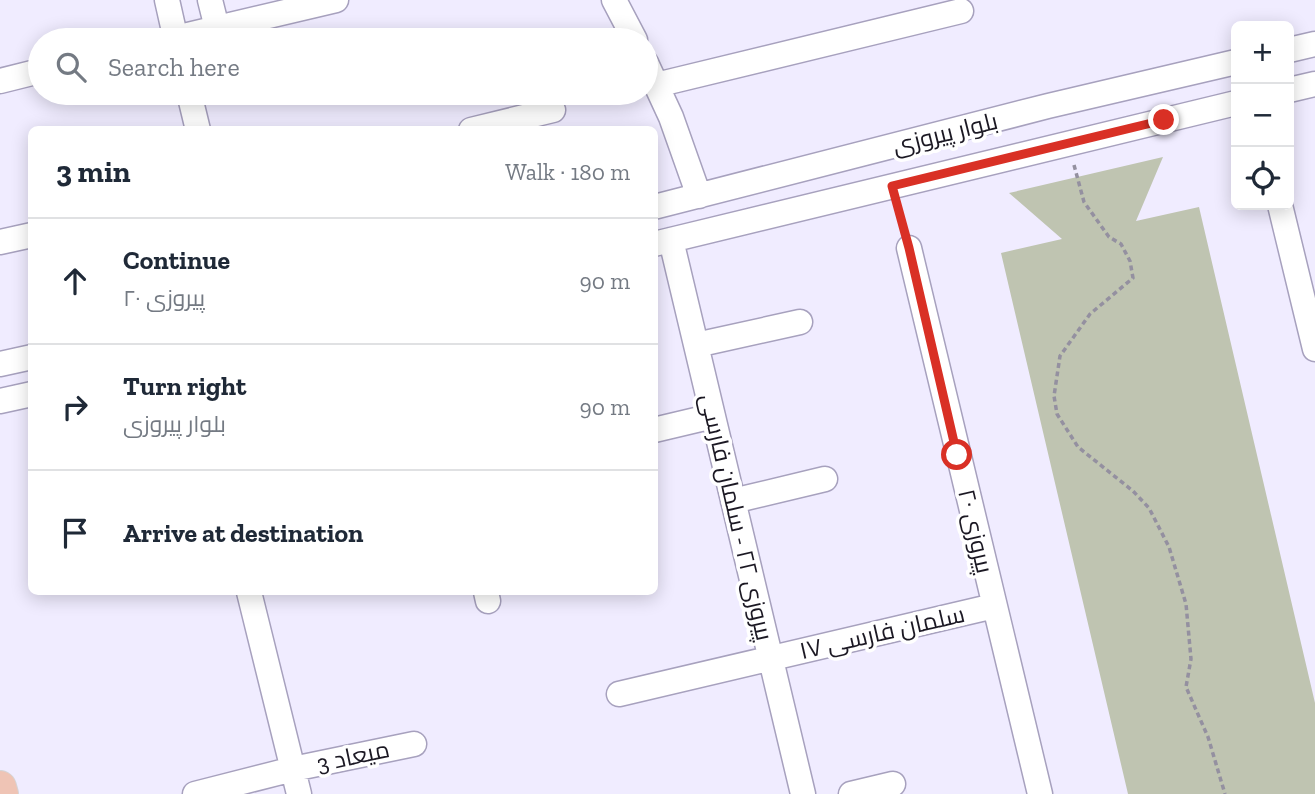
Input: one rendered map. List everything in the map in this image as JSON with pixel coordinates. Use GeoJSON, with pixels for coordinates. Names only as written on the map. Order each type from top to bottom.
{"type":"FeatureCollection","features":[{"type":"Feature","properties":{"kind":"main road"},"geometry":{"type":"LineString","coordinates":[[0,787],[2,794]]}},
{"type":"Feature","properties":{"kind":"street"},"geometry":{"type":"LineString","coordinates":[[167,0],[171,28]]}},
{"type":"Feature","properties":{"kind":"street"},"geometry":{"type":"LineString","coordinates":[[210,0],[217,28],[335,0]]}},
{"type":"Feature","properties":{"kind":"street"},"geometry":{"type":"LineString","coordinates":[[614,0],[629,28]]}},
{"type":"Feature","properties":{"kind":"street"},"geometry":{"type":"LineString","coordinates":[[658,85],[961,11]]}},
{"type":"Feature","properties":{"kind":"street"},"geometry":{"type":"LineString","coordinates":[[1294,49],[1315,44]]}},
{"type":"Feature","properties":{"kind":"street","name":"بلوار پیروزی"},"geometry":{"type":"LineString","coordinates":[[658,206],[1048,106],[1231,63]]}},
{"type":"Feature","properties":{"kind":"street"},"geometry":{"type":"LineString","coordinates":[[0,80],[28,74]]}},
{"type":"Feature","properties":{"kind":"street"},"geometry":{"type":"LineString","coordinates":[[1294,89],[1315,84]]}},
{"type":"Feature","properties":{"kind":"street"},"geometry":{"type":"LineString","coordinates":[[658,89],[671,117],[699,196]]}},
{"type":"Feature","properties":{"kind":"street","name":"بلوار پیروزی"},"geometry":{"type":"LineString","coordinates":[[663,242],[1231,104]]}},
{"type":"Feature","properties":{"kind":"street"},"geometry":{"type":"LineString","coordinates":[[192,105],[197,126]]}},
{"type":"Feature","properties":{"kind":"street"},"geometry":{"type":"LineString","coordinates":[[487,126],[553,110]]}},
{"type":"Feature","properties":{"kind":"street"},"geometry":{"type":"LineString","coordinates":[[1282,210],[1306,272],[1315,349]]}},
{"type":"Feature","properties":{"kind":"street"},"geometry":{"type":"LineString","coordinates":[[0,242],[28,236]]}},
{"type":"Feature","properties":{"kind":"street","name":"پیروزی ۲۲ - سلمان فارسی"},"geometry":{"type":"LineString","coordinates":[[663,242],[696,345],[803,794]]}},
{"type":"Feature","properties":{"kind":"street","name":"پیروزی ۲۰"},"geometry":{"type":"LineString","coordinates":[[909,248],[1040,794]]}},
{"type":"Feature","properties":{"kind":"street"},"geometry":{"type":"LineString","coordinates":[[696,345],[800,322]]}},
{"type":"Feature","properties":{"kind":"street"},"geometry":{"type":"LineString","coordinates":[[0,364],[28,357]]}},
{"type":"Feature","properties":{"kind":"street"},"geometry":{"type":"LineString","coordinates":[[0,401],[28,395]]}},
{"type":"Feature","properties":{"kind":"street"},"geometry":{"type":"LineString","coordinates":[[658,429],[713,416]]}},
{"type":"Feature","properties":{"kind":"street"},"geometry":{"type":"LineString","coordinates":[[733,501],[825,479]]}},
{"type":"Feature","properties":{"kind":"street"},"geometry":{"type":"LineString","coordinates":[[250,595],[299,794]]}},
{"type":"Feature","properties":{"kind":"street","name":"سلمان فارسی ۱۷"},"geometry":{"type":"LineString","coordinates":[[619,694],[994,606]]}},
{"type":"Feature","properties":{"kind":"street","name":"میعاد 3"},"geometry":{"type":"LineString","coordinates":[[195,794],[293,769],[414,744]]}},
{"type":"Feature","properties":{"kind":"street"},"geometry":{"type":"LineString","coordinates":[[851,794],[893,784]]}},
{"type":"Feature","properties":{"kind":"path"},"geometry":{"type":"LineString","coordinates":[[1069,144],[1084,202],[1109,237],[1121,244],[1130,261],[1133,278],[1090,314],[1060,356],[1054,396],[1057,414],[1078,447],[1133,491],[1149,508],[1169,547],[1186,604],[1191,659],[1186,687],[1208,737],[1225,794]]}},
{"type":"Feature","properties":{"kind":"path"},"geometry":{"type":"LineString","coordinates":[[892,186],[909,248]]}},
{"type":"Feature","properties":{"kind":"green space"},"geometry":{"type":"Polygon","coordinates":[[[1163,157],[1136,221],[1199,207],[1315,703],[1315,794],[1128,794],[1001,253],[1062,239],[1009,193],[1163,157]]]}},
{"type":"Feature","properties":{"kind":"route"},"geometry":{"type":"LineString","coordinates":[[957,455],[892,186],[1164,120]]}}]}
